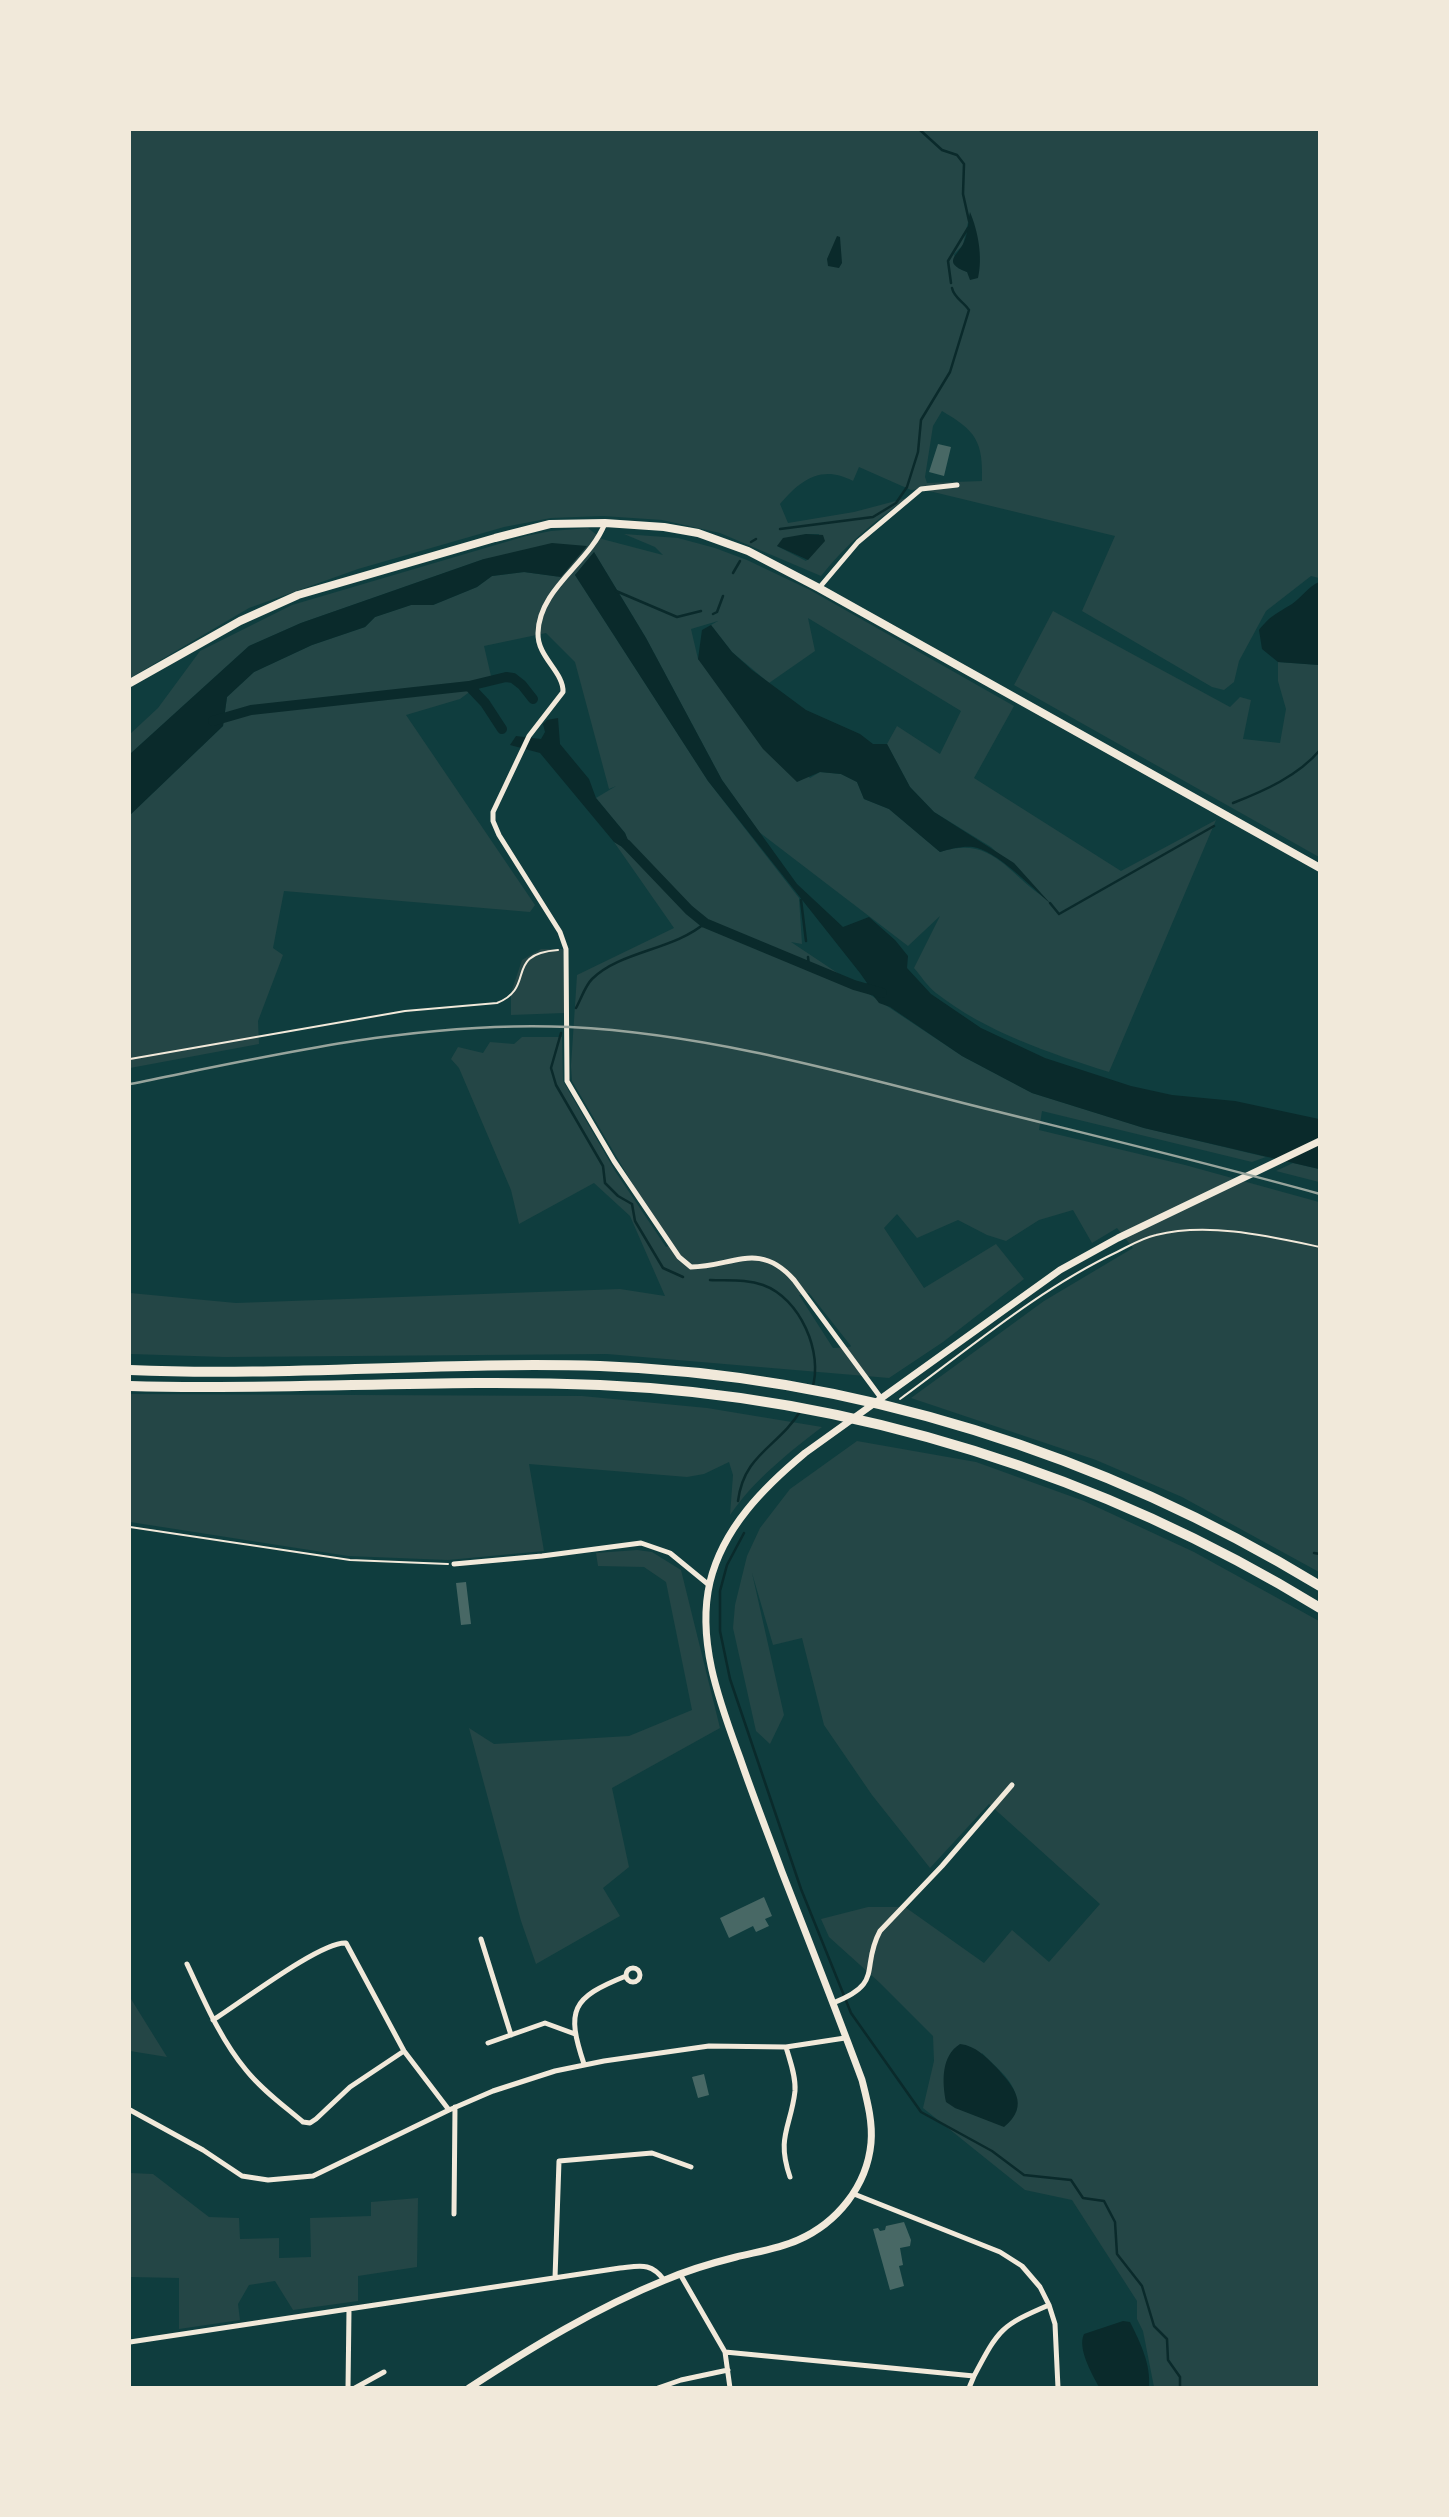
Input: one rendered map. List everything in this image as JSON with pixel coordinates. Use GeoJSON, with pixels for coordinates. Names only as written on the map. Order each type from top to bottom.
{"type":"FeatureCollection","features":[{"type":"Feature","properties":{"kind":"highway"},"geometry":{"type":"LineString","coordinates":[[130,1370],[599,1366],[731,1377],[838,1395],[943,1421],[1050,1456],[1147,1494],[1235,1537],[1320,1586]]}},
{"type":"Feature","properties":{"kind":"highway"},"geometry":{"type":"LineString","coordinates":[[130,1386],[550,1384],[645,1388],[729,1396],[834,1414],[938,1440],[1041,1473],[1139,1512],[1225,1554],[1320,1608]]}},
{"type":"Feature","properties":{"kind":"main road"},"geometry":{"type":"LineString","coordinates":[[130,683],[254,614],[298,595],[522,530],[560,523],[664,527],[711,537],[747,551],[819,588],[1320,868]]}},
{"type":"Feature","properties":{"kind":"street"},"geometry":{"type":"LineString","coordinates":[[819,588],[858,542],[921,489],[957,485]]}},
{"type":"Feature","properties":{"kind":"street"},"geometry":{"type":"LineString","coordinates":[[605,523],[592,547],[556,589],[544,609],[539,627],[539,646],[564,690],[529,736],[496,805],[493,821],[560,932],[566,949],[568,1081],[614,1161],[673,1251],[691,1267],[753,1257],[764,1259],[780,1268],[793,1280],[881,1398]]}},
{"type":"Feature","properties":{"kind":"street"},"geometry":{"type":"LineString","coordinates":[[469,2388],[560,2331],[664,2280],[797,2240],[833,2218],[854,2194],[864,2172],[872,2141],[865,2094],[845,2038],[836,2001],[758,1811],[724,1714],[710,1663],[706,1627],[709,1585],[716,1562],[738,1521],[762,1493],[806,1452],[1060,1270],[1118,1238],[1320,1141]]}},
{"type":"Feature","properties":{"kind":"street"},"geometry":{"type":"LineString","coordinates":[[454,1564],[641,1544],[670,1553],[709,1585]]}},
{"type":"Feature","properties":{"kind":"street"},"geometry":{"type":"LineString","coordinates":[[836,2001],[852,1995],[869,1978],[875,1940],[880,1931],[942,1866],[1012,1785]]}},
{"type":"Feature","properties":{"kind":"street"},"geometry":{"type":"LineString","coordinates":[[481,1939],[511,2035]]}},
{"type":"Feature","properties":{"kind":"street"},"geometry":{"type":"LineString","coordinates":[[214,2020],[307,1958],[343,1942],[352,1951],[404,2051],[452,2109],[454,2214]]}},
{"type":"Feature","properties":{"kind":"street"},"geometry":{"type":"LineString","coordinates":[[187,1964],[214,2020],[250,2074],[271,2095],[306,2122],[316,2119],[350,2087],[404,2051]]}},
{"type":"Feature","properties":{"kind":"street"},"geometry":{"type":"LineString","coordinates":[[584,2064],[573,2020],[582,2002],[594,1992],[626,1976]]}},
{"type":"Feature","properties":{"kind":"street"},"geometry":{"type":"LineString","coordinates":[[488,2043],[545,2023],[575,2034]]}},
{"type":"Feature","properties":{"kind":"street"},"geometry":{"type":"LineString","coordinates":[[130,2110],[203,2150],[237,2174],[268,2180],[304,2179],[452,2109],[526,2079],[584,2064],[709,2046],[786,2047],[845,2038]]}},
{"type":"Feature","properties":{"kind":"street"},"geometry":{"type":"LineString","coordinates":[[786,2047],[795,2084],[783,2141],[784,2159],[790,2177]]}},
{"type":"Feature","properties":{"kind":"street"},"geometry":{"type":"LineString","coordinates":[[555,2278],[559,2161],[652,2153],[691,2167]]}},
{"type":"Feature","properties":{"kind":"street"},"geometry":{"type":"LineString","coordinates":[[854,2194],[1011,2257],[1032,2277],[1049,2305],[1055,2325],[1058,2388]]}},
{"type":"Feature","properties":{"kind":"street"},"geometry":{"type":"LineString","coordinates":[[130,2342],[230,2325],[641,2266],[656,2269],[664,2280]]}},
{"type":"Feature","properties":{"kind":"street"},"geometry":{"type":"LineString","coordinates":[[680,2274],[725,2352],[730,2388]]}},
{"type":"Feature","properties":{"kind":"street"},"geometry":{"type":"LineString","coordinates":[[969,2388],[992,2342],[1003,2328],[1049,2305]]}},
{"type":"Feature","properties":{"kind":"street"},"geometry":{"type":"LineString","coordinates":[[348,2388],[349,2310]]}},
{"type":"Feature","properties":{"kind":"street"},"geometry":{"type":"LineString","coordinates":[[725,2352],[974,2376]]}},
{"type":"Feature","properties":{"kind":"street"},"geometry":{"type":"LineString","coordinates":[[658,2388],[728,2370]]}},
{"type":"Feature","properties":{"kind":"street"},"geometry":{"type":"LineString","coordinates":[[355,2388],[384,2372]]}},
{"type":"Feature","properties":{"kind":"path"},"geometry":{"type":"LineString","coordinates":[[130,1059],[405,1011],[497,1003],[508,998],[516,989],[526,962],[533,954],[566,949]]}},
{"type":"Feature","properties":{"kind":"path"},"geometry":{"type":"LineString","coordinates":[[898,1400],[1025,1308],[1085,1269],[1145,1238],[1165,1233],[1195,1231],[1247,1234],[1320,1247]]}},
{"type":"Feature","properties":{"kind":"path"},"geometry":{"type":"LineString","coordinates":[[130,1527],[350,1560],[454,1564]]}},
{"type":"Feature","properties":{"kind":"shaded area"},"geometry":{"type":"Polygon","coordinates":[[[130,130],[1319,130],[1319,578],[1311,576],[1266,611],[1239,661],[1234,682],[1224,690],[1212,687],[1082,611],[1115,536],[921,489],[911,490],[859,467],[853,481],[831,474],[812,477],[795,488],[780,504],[788,523],[854,512],[907,498],[861,534],[821,576],[720,533],[662,520],[603,516],[551,518],[504,527],[358,569],[249,608],[130,678],[130,130]],[[970,213],[963,245],[954,254],[958,268],[967,272],[970,213]],[[942,411],[933,426],[925,477],[927,483],[982,481],[979,447],[970,431],[942,411]],[[806,534],[777,546],[806,561],[819,545],[819,534],[806,534]]]}},
{"type":"Feature","properties":{"kind":"shaded area"},"geometry":{"type":"Polygon","coordinates":[[[970,212],[977,236],[980,262],[978,278],[970,280],[967,272],[955,265],[953,258],[965,239],[970,212]]]}},
{"type":"Feature","properties":{"kind":"shaded area"},"geometry":{"type":"Polygon","coordinates":[[[837,236],[840,237],[842,263],[839,268],[828,266],[827,259],[837,236]]]}},
{"type":"Feature","properties":{"kind":"shaded area"},"geometry":{"type":"Polygon","coordinates":[[[588,528],[602,539],[663,555],[655,547],[624,534],[678,538],[747,560],[810,590],[1014,706],[974,778],[1121,871],[1216,820],[1109,1072],[1041,1049],[997,1030],[955,1007],[933,990],[914,968],[940,916],[908,946],[759,832],[722,780],[646,638],[594,552],[575,575],[708,781],[799,898],[802,944],[791,942],[962,1056],[1032,1093],[1144,1128],[1266,1157],[1252,1162],[1042,1111],[1039,1130],[1185,1165],[1319,1202],[1319,1572],[1182,1497],[1096,1460],[911,1398],[1044,1301],[1133,1248],[1117,1228],[1092,1243],[1073,1210],[1039,1220],[1006,1241],[987,1235],[958,1220],[917,1238],[897,1214],[884,1228],[924,1288],[996,1244],[1024,1279],[943,1342],[889,1378],[607,1354],[225,1357],[130,1354],[130,1293],[236,1303],[620,1289],[665,1296],[630,1216],[594,1183],[519,1224],[511,1190],[459,1068],[451,1059],[458,1047],[483,1053],[490,1042],[514,1044],[522,1037],[562,1037],[563,1081],[615,1171],[666,1247],[669,1246],[572,1081],[571,1066],[577,975],[674,928],[614,842],[632,853],[625,833],[596,798],[616,786],[609,789],[575,662],[546,633],[484,646],[491,676],[460,699],[406,715],[535,905],[530,912],[284,891],[273,948],[283,955],[258,1021],[259,1044],[130,1068],[130,815],[223,726],[227,697],[254,672],[312,645],[365,627],[375,617],[411,605],[433,605],[477,587],[492,576],[524,572],[561,577],[484,559],[301,623],[249,646],[130,754],[130,734],[158,708],[200,651],[292,605],[551,531],[588,528]],[[808,618],[815,651],[769,683],[732,652],[711,625],[718,621],[691,629],[698,659],[810,778],[820,772],[841,774],[857,782],[864,799],[889,809],[940,852],[973,848],[986,852],[1045,898],[991,847],[934,812],[910,787],[887,744],[897,726],[940,754],[961,711],[808,618]],[[809,1293],[799,1295],[833,1348],[850,1347],[851,1346],[809,1293]]]}},
{"type":"Feature","properties":{"kind":"shaded area"},"geometry":{"type":"Polygon","coordinates":[[[806,534],[823,535],[825,541],[808,560],[777,546],[783,538],[806,534]]]}},
{"type":"Feature","properties":{"kind":"shaded area"},"geometry":{"type":"Polygon","coordinates":[[[552,543],[587,546],[561,577],[524,572],[492,576],[477,587],[433,605],[411,605],[375,617],[365,627],[312,645],[254,672],[227,697],[223,726],[130,815],[130,754],[249,646],[301,623],[484,559],[552,543]]]}},
{"type":"Feature","properties":{"kind":"shaded area"},"geometry":{"type":"Polygon","coordinates":[[[594,552],[646,638],[722,780],[797,884],[843,927],[869,917],[895,940],[908,956],[907,968],[931,994],[981,1028],[1045,1058],[1131,1086],[1172,1095],[1235,1101],[1319,1119],[1319,1169],[1144,1128],[1032,1093],[962,1056],[890,1007],[879,1003],[865,985],[867,983],[860,973],[708,781],[575,575],[594,552]]]}},
{"type":"Feature","properties":{"kind":"shaded area"},"geometry":{"type":"Polygon","coordinates":[[[1319,582],[1319,665],[1278,662],[1262,649],[1259,630],[1270,618],[1319,582]]]}},
{"type":"Feature","properties":{"kind":"shaded area"},"geometry":{"type":"Polygon","coordinates":[[[1053,611],[1230,707],[1240,697],[1251,700],[1243,739],[1280,743],[1286,709],[1278,681],[1278,662],[1319,665],[1319,857],[1014,685],[1053,611]]]}},
{"type":"Feature","properties":{"kind":"shaded area"},"geometry":{"type":"Polygon","coordinates":[[[711,625],[732,652],[752,670],[806,710],[860,734],[873,744],[887,744],[910,787],[934,812],[1014,863],[1050,903],[1003,862],[982,850],[965,847],[940,852],[889,809],[864,799],[857,782],[841,774],[820,772],[797,782],[763,749],[698,659],[702,630],[711,625]]]}},
{"type":"Feature","properties":{"kind":"shaded area"},"geometry":{"type":"Polygon","coordinates":[[[558,718],[560,744],[589,779],[596,798],[625,833],[634,854],[614,842],[540,753],[510,745],[516,736],[541,739],[545,732],[543,724],[547,720],[558,718]]]}},
{"type":"Feature","properties":{"kind":"shaded area"},"geometry":{"type":"Polygon","coordinates":[[[541,949],[563,949],[564,1013],[511,1015],[511,993],[522,960],[541,949]]]}},
{"type":"Feature","properties":{"kind":"shaded area"},"geometry":{"type":"Polygon","coordinates":[[[1293,1163],[1319,1169],[1319,1182],[1276,1171],[1293,1163]]]}},
{"type":"Feature","properties":{"kind":"shaded area"},"geometry":{"type":"Polygon","coordinates":[[[130,1394],[582,1396],[707,1408],[822,1427],[761,1478],[730,1515],[733,1475],[729,1462],[704,1474],[687,1477],[529,1464],[544,1551],[448,1560],[348,1556],[130,1522],[130,1394]]]}},
{"type":"Feature","properties":{"kind":"shaded area"},"geometry":{"type":"Polygon","coordinates":[[[857,1441],[976,1462],[1084,1501],[1194,1552],[1319,1621],[1319,2387],[1154,2387],[1143,2331],[1137,2319],[1137,2301],[1072,2200],[1025,2190],[923,2108],[934,2061],[933,2036],[829,1937],[821,1919],[868,1907],[905,1907],[984,1963],[1012,1930],[1049,1962],[1100,1904],[989,1804],[930,1868],[872,1795],[824,1725],[802,1638],[773,1645],[752,1573],[784,1715],[770,1744],[756,1731],[733,1628],[735,1605],[747,1556],[760,1528],[790,1489],[857,1441]],[[982,2053],[955,2108],[1016,2112],[1017,2102],[1008,2079],[982,2053]]]}},
{"type":"Feature","properties":{"kind":"shaded area"},"geometry":{"type":"Polygon","coordinates":[[[637,1550],[652,1552],[681,1570],[720,1728],[612,1788],[629,1867],[603,1888],[620,1916],[536,1964],[521,1921],[469,1728],[494,1744],[629,1736],[692,1710],[666,1582],[644,1567],[598,1566],[596,1553],[637,1550]]]}},
{"type":"Feature","properties":{"kind":"shaded area"},"geometry":{"type":"Polygon","coordinates":[[[130,1994],[131,1999],[167,2057],[130,2051],[130,1994]]]}},
{"type":"Feature","properties":{"kind":"shaded area"},"geometry":{"type":"Polygon","coordinates":[[[960,2044],[976,2049],[984,2055],[1013,2089],[1018,2103],[1017,2111],[1004,2127],[946,2102],[944,2070],[949,2055],[960,2044]]]}},
{"type":"Feature","properties":{"kind":"shaded area"},"geometry":{"type":"Polygon","coordinates":[[[130,2173],[153,2174],[209,2217],[239,2218],[240,2239],[279,2238],[279,2258],[311,2257],[310,2218],[371,2216],[371,2202],[418,2198],[417,2267],[358,2276],[358,2301],[293,2310],[275,2281],[249,2285],[238,2304],[240,2320],[179,2329],[179,2278],[130,2277],[130,2173]]]}},
{"type":"Feature","properties":{"kind":"shaded area"},"geometry":{"type":"Polygon","coordinates":[[[1123,2321],[1130,2322],[1141,2345],[1147,2362],[1149,2387],[1099,2387],[1086,2361],[1082,2346],[1084,2334],[1123,2321]]]}},
{"type":"Feature","properties":{"kind":"building"},"geometry":{"type":"Polygon","coordinates":[[[938,444],[951,447],[944,476],[929,472],[938,444]]]}},
{"type":"Feature","properties":{"kind":"building"},"geometry":{"type":"Polygon","coordinates":[[[466,1582],[471,1624],[461,1625],[456,1583],[466,1582]]]}},
{"type":"Feature","properties":{"kind":"building"},"geometry":{"type":"Polygon","coordinates":[[[764,1897],[772,1916],[765,1919],[769,1926],[756,1932],[753,1926],[729,1938],[720,1918],[764,1897]]]}},
{"type":"Feature","properties":{"kind":"building"},"geometry":{"type":"Polygon","coordinates":[[[704,2074],[709,2095],[698,2098],[692,2077],[704,2074]]]}},
{"type":"Feature","properties":{"kind":"building"},"geometry":{"type":"Polygon","coordinates":[[[904,2222],[911,2240],[910,2246],[900,2248],[903,2265],[899,2266],[904,2286],[890,2290],[873,2229],[885,2230],[886,2226],[904,2222]]]}},
{"type":"Feature","properties":{"kind":"waterway"},"geometry":{"type":"LineString","coordinates":[[920,130],[942,150],[957,155],[964,164],[963,194],[969,221]]}},
{"type":"Feature","properties":{"kind":"waterway"},"geometry":{"type":"LineString","coordinates":[[951,283],[948,261],[968,228]]}},
{"type":"Feature","properties":{"kind":"waterway"},"geometry":{"type":"LineString","coordinates":[[780,529],[873,517],[896,503],[907,487],[918,452],[921,420],[950,372],[969,310],[952,288]]}},
{"type":"Feature","properties":{"kind":"waterway"},"geometry":{"type":"LineString","coordinates":[[751,542],[756,539]]}},
{"type":"Feature","properties":{"kind":"waterway"},"geometry":{"type":"LineString","coordinates":[[733,573],[740,561]]}},
{"type":"Feature","properties":{"kind":"waterway"},"geometry":{"type":"LineString","coordinates":[[616,591],[677,617],[701,611]]}},
{"type":"Feature","properties":{"kind":"waterway"},"geometry":{"type":"LineString","coordinates":[[713,614],[717,612],[723,596]]}},
{"type":"Feature","properties":{"kind":"waterway"},"geometry":{"type":"LineString","coordinates":[[213,721],[251,710],[469,686],[506,677],[513,678],[522,685],[533,699]]}},
{"type":"Feature","properties":{"kind":"waterway"},"geometry":{"type":"LineString","coordinates":[[469,686],[485,703],[502,729]]}},
{"type":"Feature","properties":{"kind":"waterway"},"geometry":{"type":"LineString","coordinates":[[1233,803],[1291,775],[1320,750]]}},
{"type":"Feature","properties":{"kind":"waterway"},"geometry":{"type":"LineString","coordinates":[[1050,903],[1059,914],[1214,826]]}},
{"type":"Feature","properties":{"kind":"waterway"},"geometry":{"type":"LineString","coordinates":[[626,844],[689,910],[705,923],[854,985],[882,993]]}},
{"type":"Feature","properties":{"kind":"waterway"},"geometry":{"type":"LineString","coordinates":[[801,900],[806,941]]}},
{"type":"Feature","properties":{"kind":"waterway"},"geometry":{"type":"LineString","coordinates":[[576,1008],[592,979],[604,970],[617,962],[678,939],[705,923]]}},
{"type":"Feature","properties":{"kind":"waterway"},"geometry":{"type":"LineString","coordinates":[[808,957],[809,966]]}},
{"type":"Feature","properties":{"kind":"waterway"},"geometry":{"type":"LineString","coordinates":[[561,1033],[551,1068],[556,1085],[603,1166],[605,1183],[618,1196],[632,1204],[635,1221],[663,1268],[683,1277]]}},
{"type":"Feature","properties":{"kind":"waterway"},"geometry":{"type":"LineString","coordinates":[[710,1280],[757,1283],[776,1292],[788,1302],[798,1314],[812,1344],[815,1359],[812,1389]]}},
{"type":"Feature","properties":{"kind":"waterway"},"geometry":{"type":"LineString","coordinates":[[738,1501],[747,1472],[801,1410]]}},
{"type":"Feature","properties":{"kind":"waterway"},"geometry":{"type":"LineString","coordinates":[[744,1533],[727,1565],[720,1591],[720,1631],[730,1679],[801,1889],[851,2013],[921,2112],[992,2151],[1024,2175],[1071,2180],[1083,2198],[1104,2201],[1115,2222],[1117,2254],[1142,2286],[1154,2326],[1167,2339],[1168,2360],[1180,2377],[1180,2388]]}},
{"type":"Feature","properties":{"kind":"waterway"},"geometry":{"type":"LineString","coordinates":[[1314,1553],[1320,1554]]}},
{"type":"Feature","properties":{"kind":"railway"},"geometry":{"type":"LineString","coordinates":[[130,1084],[294,1051],[404,1034],[514,1026],[621,1031],[672,1037],[822,1067],[1320,1194]]}}]}
